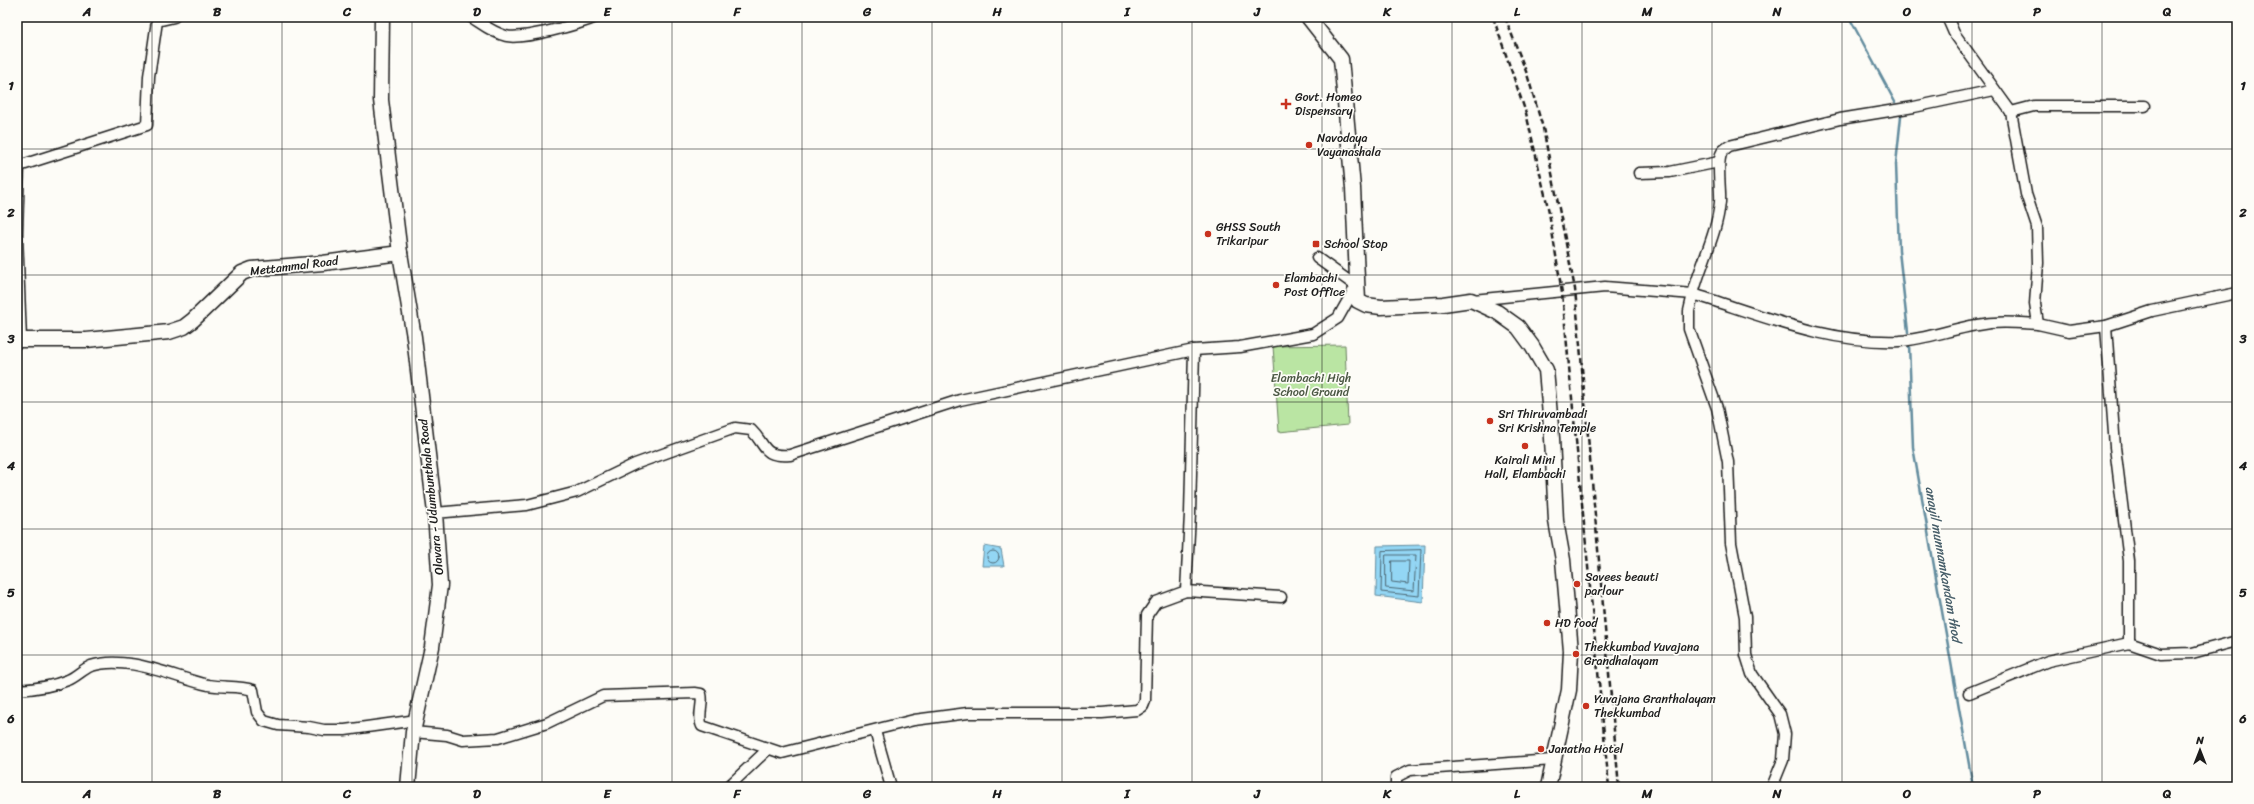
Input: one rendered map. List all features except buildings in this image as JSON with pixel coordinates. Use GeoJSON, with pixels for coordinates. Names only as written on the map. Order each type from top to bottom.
{"type":"FeatureCollection","features":[{"type":"Feature","properties":{"kind":"main road","name":"Olavara - Udumbunthala Road"},"geometry":{"type":"LineString","coordinates":[[382,17],[381,100],[400,253],[414,337],[435,513],[440,585],[437,620],[415,726],[408,787]]}},
{"type":"Feature","properties":{"kind":"main road"},"geometry":{"type":"LineString","coordinates":[[1308,17],[1341,59],[1347,109],[1353,188],[1356,286],[1358,301],[1366,305],[1381,307],[1443,304],[1471,300],[1497,312],[1518,327],[1532,346],[1546,370],[1552,438],[1556,521],[1563,560],[1571,651],[1569,690],[1548,787]]}},
{"type":"Feature","properties":{"kind":"main road","name":"Mettammal Road"},"geometry":{"type":"LineString","coordinates":[[19,340],[86,340],[169,332],[184,327],[242,273],[252,269],[316,264],[400,253]]}},
{"type":"Feature","properties":{"kind":"street"},"geometry":{"type":"LineString","coordinates":[[19,340],[17,234],[19,166],[147,125],[149,76],[157,21],[174,17]]}},
{"type":"Feature","properties":{"kind":"street"},"geometry":{"type":"LineString","coordinates":[[471,17],[487,28],[507,36],[540,32],[585,22],[596,17]]}},
{"type":"Feature","properties":{"kind":"street"},"geometry":{"type":"LineString","coordinates":[[1947,17],[1954,34],[2011,112],[2026,194],[2037,227],[2038,263],[2035,304],[2038,324]]}},
{"type":"Feature","properties":{"kind":"street"},"geometry":{"type":"LineString","coordinates":[[1772,787],[1783,760],[1785,734],[1780,714],[1752,674],[1746,655],[1745,617],[1731,543],[1728,462],[1717,408],[1689,329],[1689,311],[1693,294],[1699,270],[1713,239],[1720,204],[1719,162],[1722,152],[1729,146],[1840,119],[1914,107],[1994,90]]}},
{"type":"Feature","properties":{"kind":"street"},"geometry":{"type":"LineString","coordinates":[[2011,112],[2034,106],[2145,106]]}},
{"type":"Feature","properties":{"kind":"street"},"geometry":{"type":"LineString","coordinates":[[1639,173],[1670,172],[1719,162]]}},
{"type":"Feature","properties":{"kind":"street"},"geometry":{"type":"LineString","coordinates":[[435,513],[527,505],[577,492],[635,464],[735,428],[751,430],[765,450],[772,454],[790,455],[960,400],[1194,350],[1240,347],[1313,334],[1338,318],[1356,286],[1317,258]]}},
{"type":"Feature","properties":{"kind":"street"},"geometry":{"type":"LineString","coordinates":[[1471,300],[1606,287],[1693,294],[1808,331],[1842,338],[1899,341],[1928,338],[1977,325],[2007,322],[2038,324],[2069,331],[2106,326],[2152,311],[2237,294]]}},
{"type":"Feature","properties":{"kind":"street"},"geometry":{"type":"LineString","coordinates":[[2106,326],[2115,447],[2129,561],[2129,644]]}},
{"type":"Feature","properties":{"kind":"street"},"geometry":{"type":"LineString","coordinates":[[1186,591],[1190,514],[1194,350]]}},
{"type":"Feature","properties":{"kind":"street"},"geometry":{"type":"LineString","coordinates":[[17,690],[44,688],[68,680],[92,666],[120,663],[169,673],[208,685],[243,687],[253,690],[258,712],[264,721],[278,725],[309,727],[324,730],[415,726],[464,740],[498,738],[547,723],[603,696],[695,693],[700,694],[702,700],[700,721],[702,726],[782,754],[914,720],[968,713],[1102,713],[1137,710],[1143,706],[1145,701],[1147,616],[1156,602],[1186,591],[1281,597]]}},
{"type":"Feature","properties":{"kind":"street"},"geometry":{"type":"LineString","coordinates":[[1969,693],[2048,661],[2129,644],[2161,654],[2192,653],[2237,641]]}},
{"type":"Feature","properties":{"kind":"street"},"geometry":{"type":"LineString","coordinates":[[875,731],[891,787]]}},
{"type":"Feature","properties":{"kind":"street"},"geometry":{"type":"LineString","coordinates":[[728,787],[767,750]]}},
{"type":"Feature","properties":{"kind":"street"},"geometry":{"type":"LineString","coordinates":[[1396,787],[1396,777],[1410,770],[1553,760]]}},
{"type":"Feature","properties":{"kind":"green space","name":"Elambachi High School Ground"},"geometry":{"type":"Polygon","coordinates":[[[1345,345],[1348,425],[1279,432],[1273,346],[1345,345]]]}},
{"type":"Feature","properties":{"kind":"water"},"geometry":{"type":"Polygon","coordinates":[[[1425,545],[1423,602],[1376,596],[1377,546],[1425,545]]]}},
{"type":"Feature","properties":{"kind":"water"},"geometry":{"type":"Polygon","coordinates":[[[984,546],[1001,549],[1004,566],[982,566],[984,546]]]}},
{"type":"Feature","properties":{"kind":"waterway","name":"anayil munnamkandam thod"},"geometry":{"type":"LineString","coordinates":[[1849,17],[1895,102]]}},
{"type":"Feature","properties":{"kind":"waterway","name":"anayil munnamkandam thod"},"geometry":{"type":"LineString","coordinates":[[1901,116],[1896,164],[1899,251],[1908,332]]}},
{"type":"Feature","properties":{"kind":"waterway","name":"anayil munnamkandam thod"},"geometry":{"type":"LineString","coordinates":[[1909,344],[1913,447],[1973,787]]}},
{"type":"Feature","properties":{"kind":"railway"},"geometry":{"type":"LineString","coordinates":[[1493,17],[1526,113],[1549,212],[1562,293],[1609,787]]}},
{"type":"Feature","properties":{"kind":"railway"},"geometry":{"type":"LineString","coordinates":[[1505,17],[1527,74],[1543,128],[1575,289],[1619,787]]}},
{"type":"Feature","properties":{"kind":"place","name":"Govt. Homeo Dispensary"},"geometry":{"type":"Point","coordinates":[1286,104]}},
{"type":"Feature","properties":{"kind":"place","name":"Navodaya Vayanashala"},"geometry":{"type":"Point","coordinates":[1309,145]}},
{"type":"Feature","properties":{"kind":"place","name":"GHSS South Trikaripur"},"geometry":{"type":"Point","coordinates":[1208,234]}},
{"type":"Feature","properties":{"kind":"place","name":"School Stop"},"geometry":{"type":"Point","coordinates":[1316,244]}},
{"type":"Feature","properties":{"kind":"place","name":"Elambachi Post Office"},"geometry":{"type":"Point","coordinates":[1276,285]}},
{"type":"Feature","properties":{"kind":"place","name":"Sri Thiruvambadi Sri Krishna Temple"},"geometry":{"type":"Point","coordinates":[1490,421]}},
{"type":"Feature","properties":{"kind":"place","name":"Kairali Mini Hall, Elambachi"},"geometry":{"type":"Point","coordinates":[1525,446]}},
{"type":"Feature","properties":{"kind":"place","name":"Savees beauti parlour"},"geometry":{"type":"Point","coordinates":[1577,584]}},
{"type":"Feature","properties":{"kind":"place","name":"HD food"},"geometry":{"type":"Point","coordinates":[1547,623]}},
{"type":"Feature","properties":{"kind":"place","name":"Thekkumbad Yuvajana Grandhalayam"},"geometry":{"type":"Point","coordinates":[1576,654]}},
{"type":"Feature","properties":{"kind":"place","name":"Yuvajana Granthalayam Thekkumbad"},"geometry":{"type":"Point","coordinates":[1586,706]}},
{"type":"Feature","properties":{"kind":"place","name":"Janatha Hotel"},"geometry":{"type":"Point","coordinates":[1541,749]}}]}
